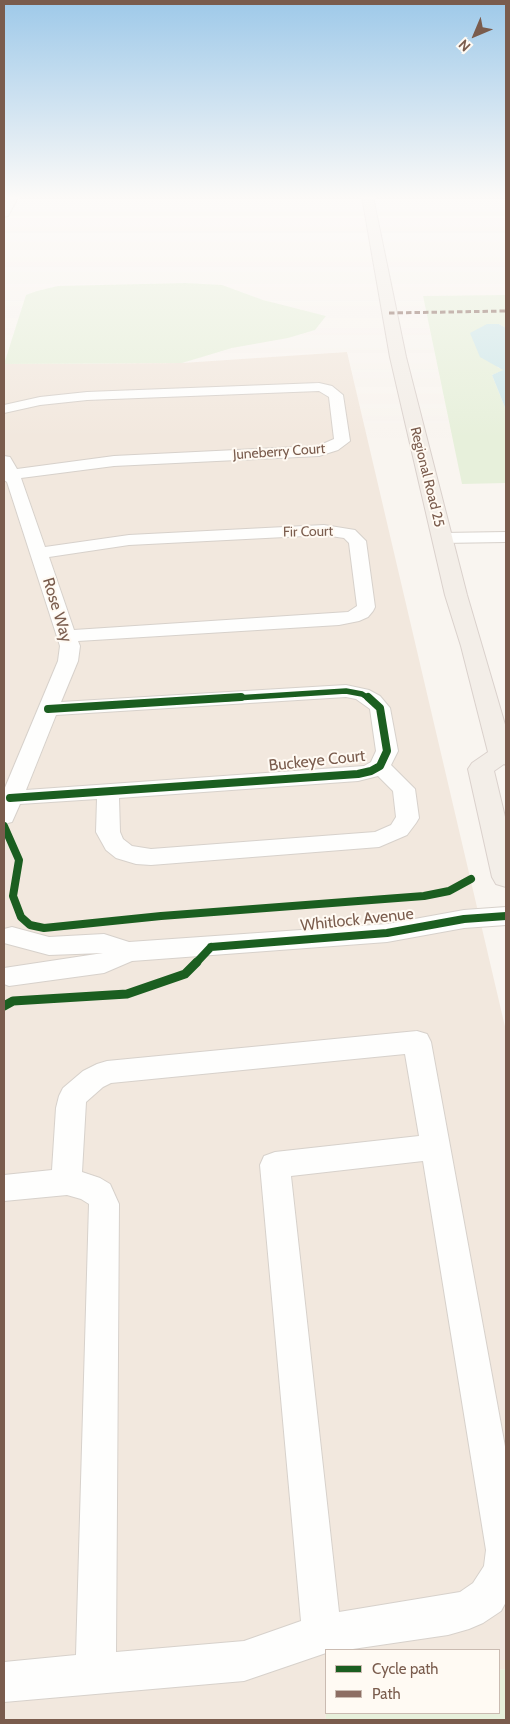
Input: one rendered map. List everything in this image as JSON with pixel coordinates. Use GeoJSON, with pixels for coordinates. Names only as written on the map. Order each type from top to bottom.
{"type":"FeatureCollection","features":[{"type":"Feature","properties":{"kind":"main road","name":"Regional Road 25"},"geometry":{"type":"LineString","coordinates":[[383,277],[398,357],[456,595],[504,755],[481,769],[506,877]]}},
{"type":"Feature","properties":{"kind":"street","name":"Juneberry Court"},"geometry":{"type":"LineString","coordinates":[[4,409],[40,401],[87,396],[319,387],[327,389],[336,395],[342,441],[333,447],[319,451],[114,461],[6,469]]}},
{"type":"Feature","properties":{"kind":"street","name":"Rose Way"},"geometry":{"type":"LineString","coordinates":[[6,469],[39,553],[70,646],[68,661],[7,808]]}},
{"type":"Feature","properties":{"kind":"street","name":"Fir Court"},"geometry":{"type":"LineString","coordinates":[[39,553],[129,540],[324,530],[349,534],[357,541],[366,606],[360,613],[352,617],[67,636]]}},
{"type":"Feature","properties":{"kind":"street"},"geometry":{"type":"LineString","coordinates":[[442,538],[506,537]]}},
{"type":"Feature","properties":{"kind":"street","name":"Buckeye Court"},"geometry":{"type":"LineString","coordinates":[[7,808],[108,792],[358,774],[380,766],[387,751],[380,708],[373,700],[362,694],[346,691],[48,709]]}},
{"type":"Feature","properties":{"kind":"street"},"geometry":{"type":"LineString","coordinates":[[108,792],[108,832],[114,844],[124,852],[136,856],[151,857],[379,839],[399,830],[408,818],[404,788],[380,766]]}},
{"type":"Feature","properties":{"kind":"street","name":"Whitlock Avenue"},"geometry":{"type":"LineString","coordinates":[[6,979],[104,963],[128,952],[387,933],[464,919],[506,916]]}},
{"type":"Feature","properties":{"kind":"street"},"geometry":{"type":"LineString","coordinates":[[6,979],[16,962],[17,948],[8,932]]}},
{"type":"Feature","properties":{"kind":"street","name":"Whitlock Avenue"},"geometry":{"type":"LineString","coordinates":[[8,932],[49,946],[104,943],[128,952]]}},
{"type":"Feature","properties":{"kind":"street"},"geometry":{"type":"LineString","coordinates":[[4,1682],[244,1661],[322,1634],[448,1615],[469,1609],[487,1597],[503,1572],[505,1550],[417,1042],[106,1072],[92,1079],[74,1096],[70,1108],[67,1182]]}},
{"type":"Feature","properties":{"kind":"street"},"geometry":{"type":"LineString","coordinates":[[322,1634],[274,1165],[436,1147]]}},
{"type":"Feature","properties":{"kind":"street"},"geometry":{"type":"LineString","coordinates":[[4,1188],[67,1182],[88,1187],[99,1194],[104,1204],[96,1673]]}},
{"type":"Feature","properties":{"kind":"shaded area"},"geometry":{"type":"Polygon","coordinates":[[[347,352],[506,1031],[506,1669],[500,1670],[500,1649],[325,1649],[326,1720],[4,1720],[4,364],[182,363],[347,352]]]}},
{"type":"Feature","properties":{"kind":"green space"},"geometry":{"type":"Polygon","coordinates":[[[186,283],[222,285],[263,300],[326,316],[315,330],[288,338],[232,348],[182,363],[4,364],[26,295],[58,286],[186,283]]]}},
{"type":"Feature","properties":{"kind":"green space"},"geometry":{"type":"Polygon","coordinates":[[[506,295],[506,328],[499,324],[497,367],[504,370],[492,375],[506,410],[506,483],[462,484],[423,296],[506,295]]]}},
{"type":"Feature","properties":{"kind":"green space"},"geometry":{"type":"Polygon","coordinates":[[[506,1669],[506,1720],[326,1720],[326,1714],[500,1714],[500,1670],[506,1669]]]}},
{"type":"Feature","properties":{"kind":"water"},"geometry":{"type":"Polygon","coordinates":[[[487,324],[499,324],[506,328],[506,410],[492,375],[503,370],[480,357],[470,333],[487,324]]]}},
{"type":"Feature","properties":{"kind":"marked path"},"geometry":{"type":"LineString","coordinates":[[389,313],[506,311]]}},
{"type":"Feature","properties":{"kind":"cycle path"},"geometry":{"type":"LineString","coordinates":[[10,798],[358,774],[371,771],[380,766],[387,751],[380,708],[373,700],[362,694],[346,691],[48,709]]}},
{"type":"Feature","properties":{"kind":"cycle path"},"geometry":{"type":"LineString","coordinates":[[4,826],[19,860],[13,896],[21,917],[30,925],[44,928],[161,916],[424,896],[449,891],[471,879]]}},
{"type":"Feature","properties":{"kind":"cycle path"},"geometry":{"type":"LineString","coordinates":[[211,947],[387,933],[464,919],[506,916]]}},
{"type":"Feature","properties":{"kind":"cycle path"},"geometry":{"type":"LineString","coordinates":[[4,1006],[13,1001],[127,994],[185,974],[211,947]]}}]}
